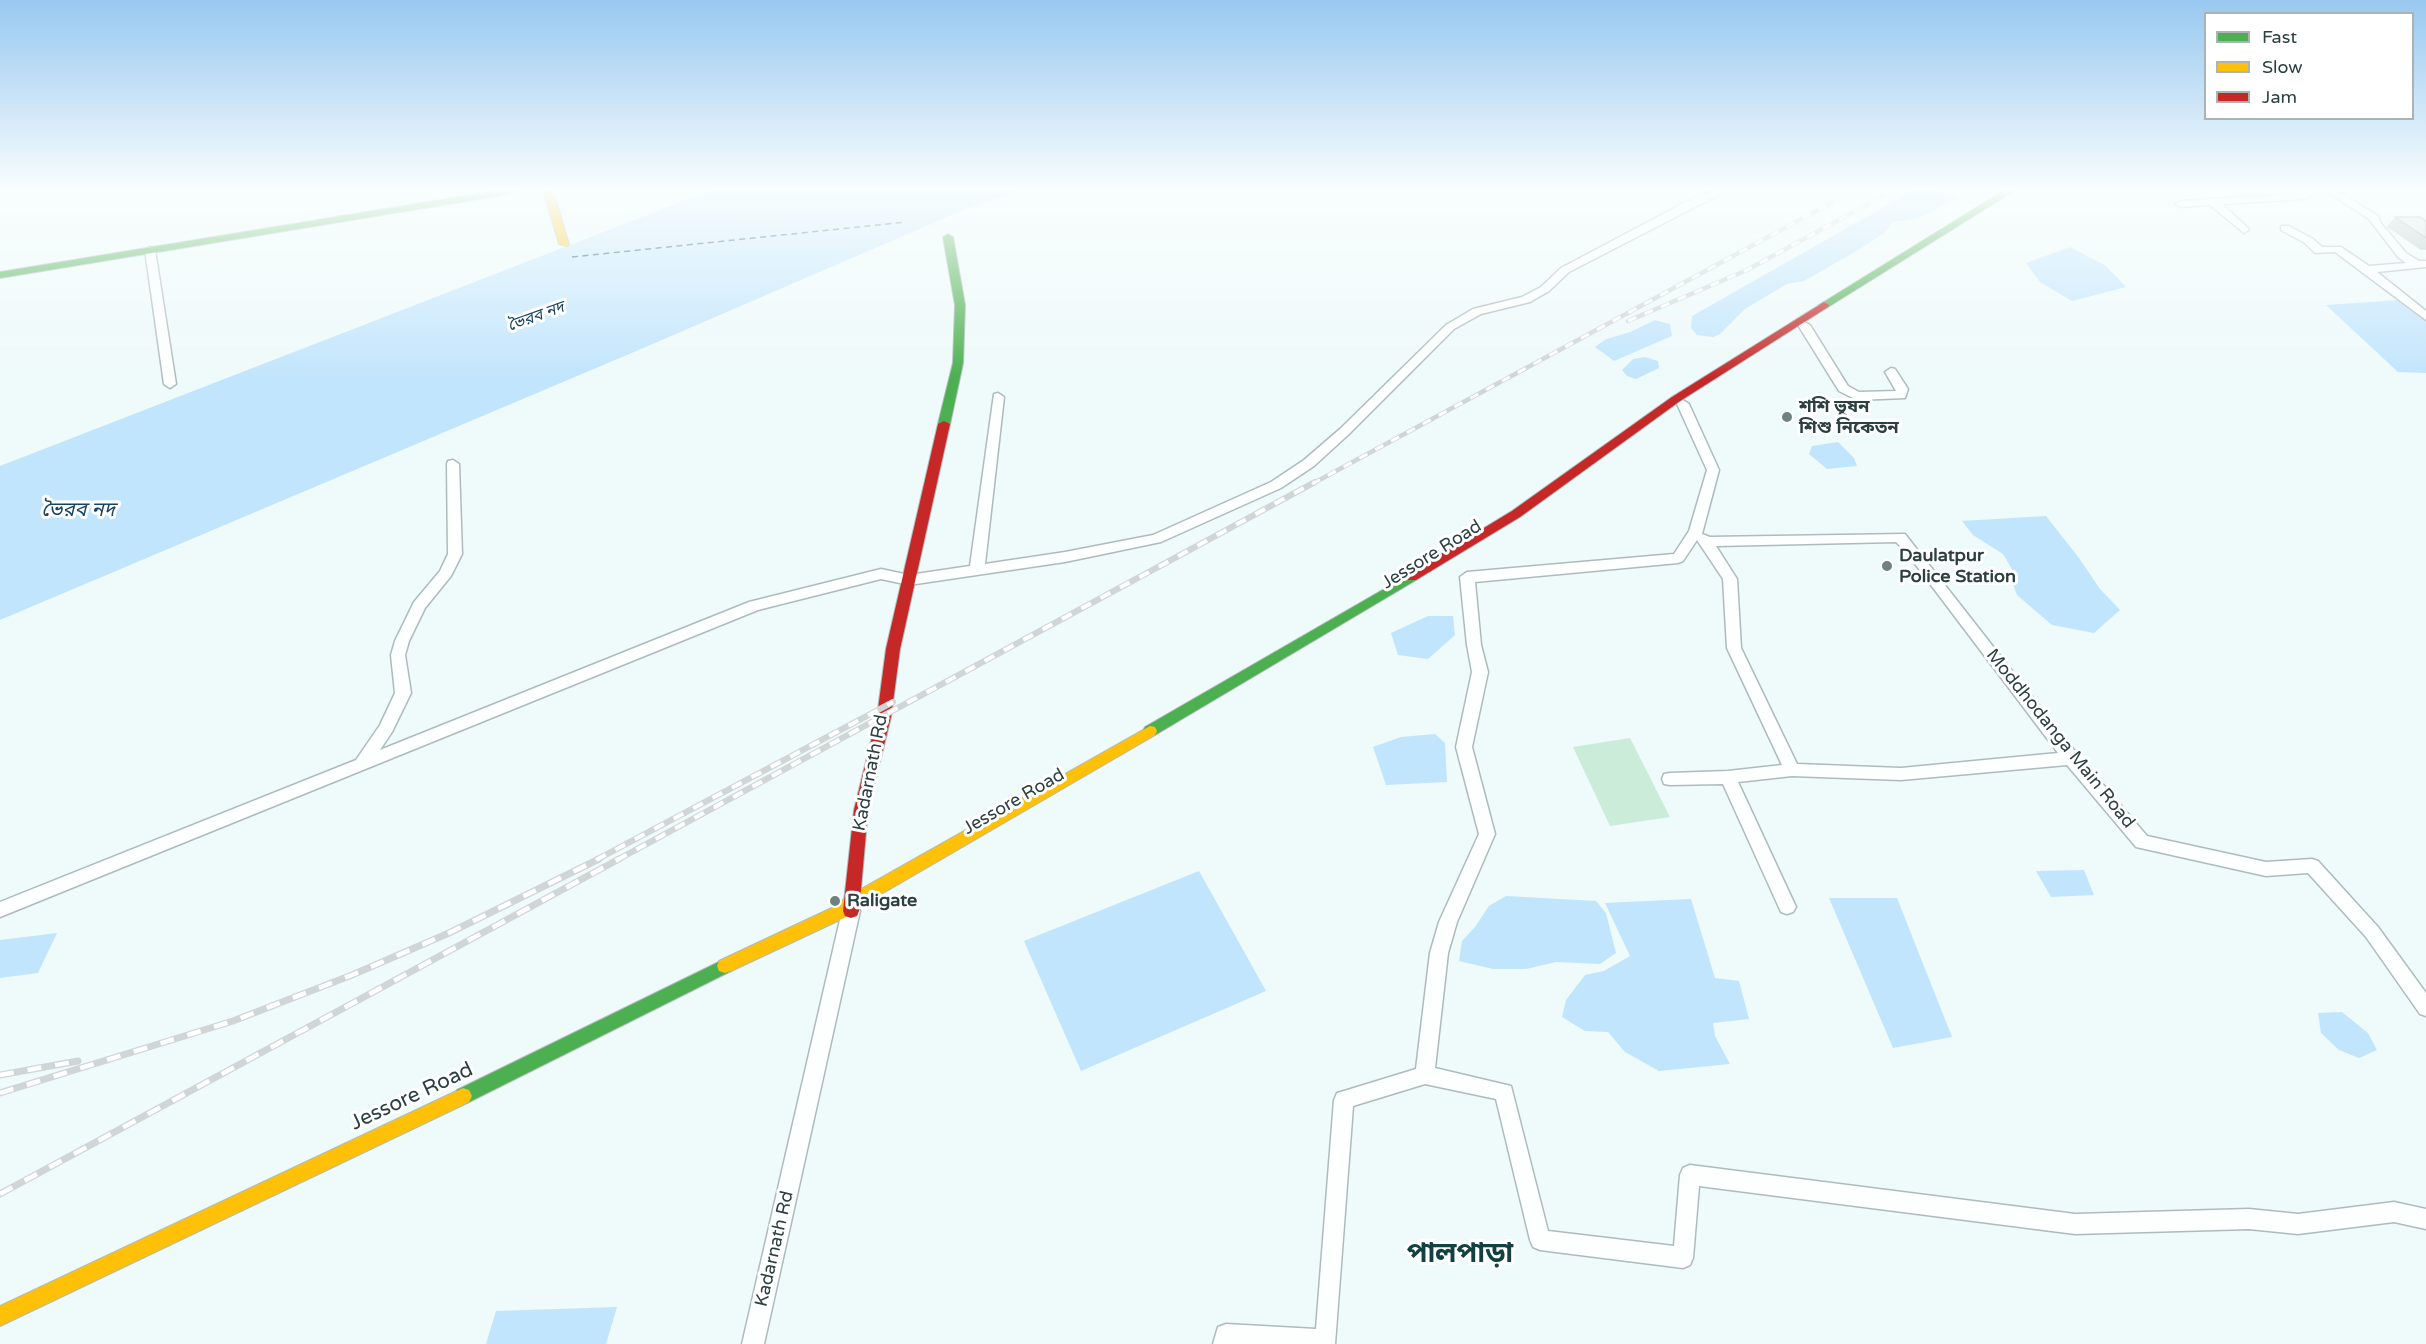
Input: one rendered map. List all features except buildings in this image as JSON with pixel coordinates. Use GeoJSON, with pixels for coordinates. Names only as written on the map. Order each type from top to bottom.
{"type":"FeatureCollection","features":[{"type":"Feature","properties":{"kind":"main road"},"geometry":{"type":"LineString","coordinates":[[0,275],[128,254]]}},
{"type":"Feature","properties":{"kind":"main road","name":"Kadarnath Rd"},"geometry":{"type":"LineString","coordinates":[[848,908],[861,810],[885,717],[893,649],[958,363],[960,305],[951,254]]}},
{"type":"Feature","properties":{"kind":"main road","name":"Jessore Road"},"geometry":{"type":"LineString","coordinates":[[848,908],[1308,640],[1506,520],[1734,360],[1907,254]]}},
{"type":"Feature","properties":{"kind":"main road","name":"Jessore Road"},"geometry":{"type":"LineString","coordinates":[[0,1316],[501,1078],[687,984],[848,908],[921,877],[1371,613],[1520,522],[1683,404],[1920,254]]}},
{"type":"Feature","properties":{"kind":"street"},"geometry":{"type":"LineString","coordinates":[[151,254],[170,384]]}},
{"type":"Feature","properties":{"kind":"street"},"geometry":{"type":"LineString","coordinates":[[0,910],[754,606],[881,574],[909,580],[1065,556],[1156,539],[1276,485],[1309,463],[1335,440],[1450,327],[1477,311],[1526,300],[1545,289],[1565,270],[1596,254]]}},
{"type":"Feature","properties":{"kind":"street"},"geometry":{"type":"LineString","coordinates":[[2344,254],[2426,317]]}},
{"type":"Feature","properties":{"kind":"street"},"geometry":{"type":"LineString","coordinates":[[2401,254],[2421,265]]}},
{"type":"Feature","properties":{"kind":"street"},"geometry":{"type":"LineString","coordinates":[[2367,270],[2421,265]]}},
{"type":"Feature","properties":{"kind":"street"},"geometry":{"type":"LineString","coordinates":[[1804,326],[1843,388],[1857,396],[1901,395],[1902,389],[1891,372]]}},
{"type":"Feature","properties":{"kind":"street"},"geometry":{"type":"LineString","coordinates":[[977,569],[998,397]]}},
{"type":"Feature","properties":{"kind":"street"},"geometry":{"type":"LineString","coordinates":[[1425,1075],[1439,953],[1448,922],[1487,834],[1464,747],[1480,672],[1474,645],[1467,577],[1678,558],[1702,537],[1713,470],[1683,404]]}},
{"type":"Feature","properties":{"kind":"street"},"geometry":{"type":"LineString","coordinates":[[362,764],[386,728],[403,693],[398,656],[402,641],[419,606],[447,573],[454,554],[453,464]]}},
{"type":"Feature","properties":{"kind":"street"},"geometry":{"type":"LineString","coordinates":[[1702,537],[1730,579],[1734,648],[1792,770]]}},
{"type":"Feature","properties":{"kind":"street","name":"Moddhodanga Main Road"},"geometry":{"type":"LineString","coordinates":[[1702,537],[1900,537],[2071,758],[2142,842],[2266,869],[2312,866],[2372,932],[2426,1008]]}},
{"type":"Feature","properties":{"kind":"street"},"geometry":{"type":"LineString","coordinates":[[1670,779],[1728,777],[1792,770],[1901,774],[2071,758]]}},
{"type":"Feature","properties":{"kind":"street"},"geometry":{"type":"LineString","coordinates":[[1728,777],[1787,907]]}},
{"type":"Feature","properties":{"kind":"street","name":"Kadarnath Rd"},"geometry":{"type":"LineString","coordinates":[[753,1344],[848,908]]}},
{"type":"Feature","properties":{"kind":"street"},"geometry":{"type":"LineString","coordinates":[[1224,1344],[1226,1335],[1326,1340],[1344,1100],[1425,1075],[1504,1092],[1540,1240],[1683,1258],[1690,1175],[2075,1224],[2249,1219],[2298,1224],[2394,1212],[2426,1219]]}},
{"type":"Feature","properties":{"kind":"green space"},"geometry":{"type":"Polygon","coordinates":[[[1630,738],[1670,817],[1610,826],[1573,747],[1630,738]]]}},
{"type":"Feature","properties":{"kind":"water","name":"ভৈরব নদ"},"geometry":{"type":"Polygon","coordinates":[[[547,254],[862,254],[0,620],[0,466],[547,254]]]}},
{"type":"Feature","properties":{"kind":"water"},"geometry":{"type":"Polygon","coordinates":[[[1802,254],[1852,254],[1804,281],[1787,284],[1745,309],[1720,334],[1713,337],[1697,335],[1691,328],[1692,316],[1802,254]]]}},
{"type":"Feature","properties":{"kind":"water"},"geometry":{"type":"Polygon","coordinates":[[[2052,254],[2083,254],[2106,266],[2126,287],[2072,301],[2040,282],[2026,263],[2052,254]]]}},
{"type":"Feature","properties":{"kind":"water"},"geometry":{"type":"Polygon","coordinates":[[[2399,300],[2426,322],[2426,373],[2398,372],[2326,305],[2399,300]]]}},
{"type":"Feature","properties":{"kind":"water"},"geometry":{"type":"Polygon","coordinates":[[[1655,320],[1670,324],[1672,336],[1614,361],[1595,347],[1606,339],[1630,332],[1655,320]]]}},
{"type":"Feature","properties":{"kind":"water"},"geometry":{"type":"Polygon","coordinates":[[[1645,357],[1658,361],[1659,368],[1636,379],[1627,376],[1622,370],[1633,359],[1645,357]]]}},
{"type":"Feature","properties":{"kind":"water"},"geometry":{"type":"Polygon","coordinates":[[[1838,442],[1854,458],[1857,466],[1827,469],[1809,454],[1812,446],[1838,442]]]}},
{"type":"Feature","properties":{"kind":"water"},"geometry":{"type":"Polygon","coordinates":[[[2046,516],[2100,589],[2120,610],[2094,633],[2052,625],[2017,595],[2012,582],[2013,571],[2003,554],[1973,535],[1962,521],[2046,516]]]}},
{"type":"Feature","properties":{"kind":"water"},"geometry":{"type":"Polygon","coordinates":[[[1428,616],[1453,616],[1455,635],[1428,659],[1398,655],[1391,633],[1428,616]]]}},
{"type":"Feature","properties":{"kind":"water"},"geometry":{"type":"Polygon","coordinates":[[[1435,734],[1445,743],[1447,782],[1386,785],[1373,747],[1401,737],[1435,734]]]}},
{"type":"Feature","properties":{"kind":"water"},"geometry":{"type":"Polygon","coordinates":[[[2084,870],[2094,895],[2051,897],[2036,871],[2084,870]]]}},
{"type":"Feature","properties":{"kind":"water"},"geometry":{"type":"Polygon","coordinates":[[[1199,871],[1266,991],[1081,1071],[1024,941],[1199,871]]]}},
{"type":"Feature","properties":{"kind":"water"},"geometry":{"type":"Polygon","coordinates":[[[1506,896],[1596,901],[1606,913],[1616,953],[1600,964],[1556,962],[1526,969],[1493,969],[1459,961],[1462,941],[1489,906],[1506,896]]]}},
{"type":"Feature","properties":{"kind":"water"},"geometry":{"type":"Polygon","coordinates":[[[1829,898],[1897,898],[1952,1037],[1893,1048],[1829,898]]]}},
{"type":"Feature","properties":{"kind":"water"},"geometry":{"type":"Polygon","coordinates":[[[1691,899],[1715,978],[1739,981],[1749,1019],[1713,1023],[1715,1036],[1730,1064],[1659,1071],[1625,1052],[1608,1032],[1585,1031],[1562,1017],[1566,1000],[1585,975],[1604,971],[1630,956],[1605,903],[1691,899]]]}},
{"type":"Feature","properties":{"kind":"water"},"geometry":{"type":"Polygon","coordinates":[[[57,933],[38,973],[0,978],[0,940],[57,933]]]}},
{"type":"Feature","properties":{"kind":"water"},"geometry":{"type":"Polygon","coordinates":[[[2342,1012],[2368,1033],[2377,1050],[2359,1058],[2339,1050],[2321,1033],[2318,1013],[2342,1012]]]}},
{"type":"Feature","properties":{"kind":"water"},"geometry":{"type":"Polygon","coordinates":[[[617,1307],[606,1344],[486,1344],[496,1311],[617,1307]]]}},
{"type":"Feature","properties":{"kind":"ferry route"},"geometry":{"type":"LineString","coordinates":[[572,257],[603,254]]}},
{"type":"Feature","properties":{"kind":"railway"},"geometry":{"type":"LineString","coordinates":[[1312,484],[1737,254]]}},
{"type":"Feature","properties":{"kind":"railway"},"geometry":{"type":"LineString","coordinates":[[1628,321],[1747,270],[1777,254]]}},
{"type":"Feature","properties":{"kind":"railway"},"geometry":{"type":"LineString","coordinates":[[617,860],[1315,482]]}},
{"type":"Feature","properties":{"kind":"railway"},"geometry":{"type":"LineString","coordinates":[[596,860],[893,702]]}},
{"type":"Feature","properties":{"kind":"railway"},"geometry":{"type":"LineString","coordinates":[[0,1093],[233,1021],[352,975],[449,933],[599,859]]}},
{"type":"Feature","properties":{"kind":"railway"},"geometry":{"type":"LineString","coordinates":[[0,1194],[619,859]]}},
{"type":"Feature","properties":{"kind":"railway"},"geometry":{"type":"LineString","coordinates":[[0,1075],[78,1061]]}},
{"type":"Feature","properties":{"kind":"traffic: fast"},"geometry":{"type":"LineString","coordinates":[[0,275],[129,254]]}},
{"type":"Feature","properties":{"kind":"traffic: fast"},"geometry":{"type":"LineString","coordinates":[[944,424],[958,363],[960,305],[951,254]]}},
{"type":"Feature","properties":{"kind":"traffic: fast"},"geometry":{"type":"LineString","coordinates":[[1824,305],[1907,254]]}},
{"type":"Feature","properties":{"kind":"traffic: fast"},"geometry":{"type":"LineString","coordinates":[[1150,731],[1412,577]]}},
{"type":"Feature","properties":{"kind":"traffic: fast"},"geometry":{"type":"LineString","coordinates":[[463,1096],[725,966]]}},
{"type":"Feature","properties":{"kind":"traffic: slow"},"geometry":{"type":"LineString","coordinates":[[725,966],[840,912],[853,902],[1150,731]]}},
{"type":"Feature","properties":{"kind":"traffic: slow"},"geometry":{"type":"LineString","coordinates":[[0,1316],[463,1096]]}},
{"type":"Feature","properties":{"kind":"traffic: jam"},"geometry":{"type":"LineString","coordinates":[[1412,577],[1516,514],[1676,399],[1824,305]]}},
{"type":"Feature","properties":{"kind":"traffic: jam"},"geometry":{"type":"LineString","coordinates":[[851,911],[861,810],[884,717],[893,649],[944,424]]}},
{"type":"Feature","properties":{"kind":"place","name":"শশি ভূষন শিশু নিকেতন"},"geometry":{"type":"Point","coordinates":[1787,417]}},
{"type":"Feature","properties":{"kind":"place","name":"Daulatpur Police Station"},"geometry":{"type":"Point","coordinates":[1887,566]}},
{"type":"Feature","properties":{"kind":"place","name":"Raligate"},"geometry":{"type":"Point","coordinates":[835,901]}},
{"type":"Feature","properties":{"kind":"district","name":"পালপাড়া"},"geometry":{"type":"Point","coordinates":[1460,1255]}}]}
